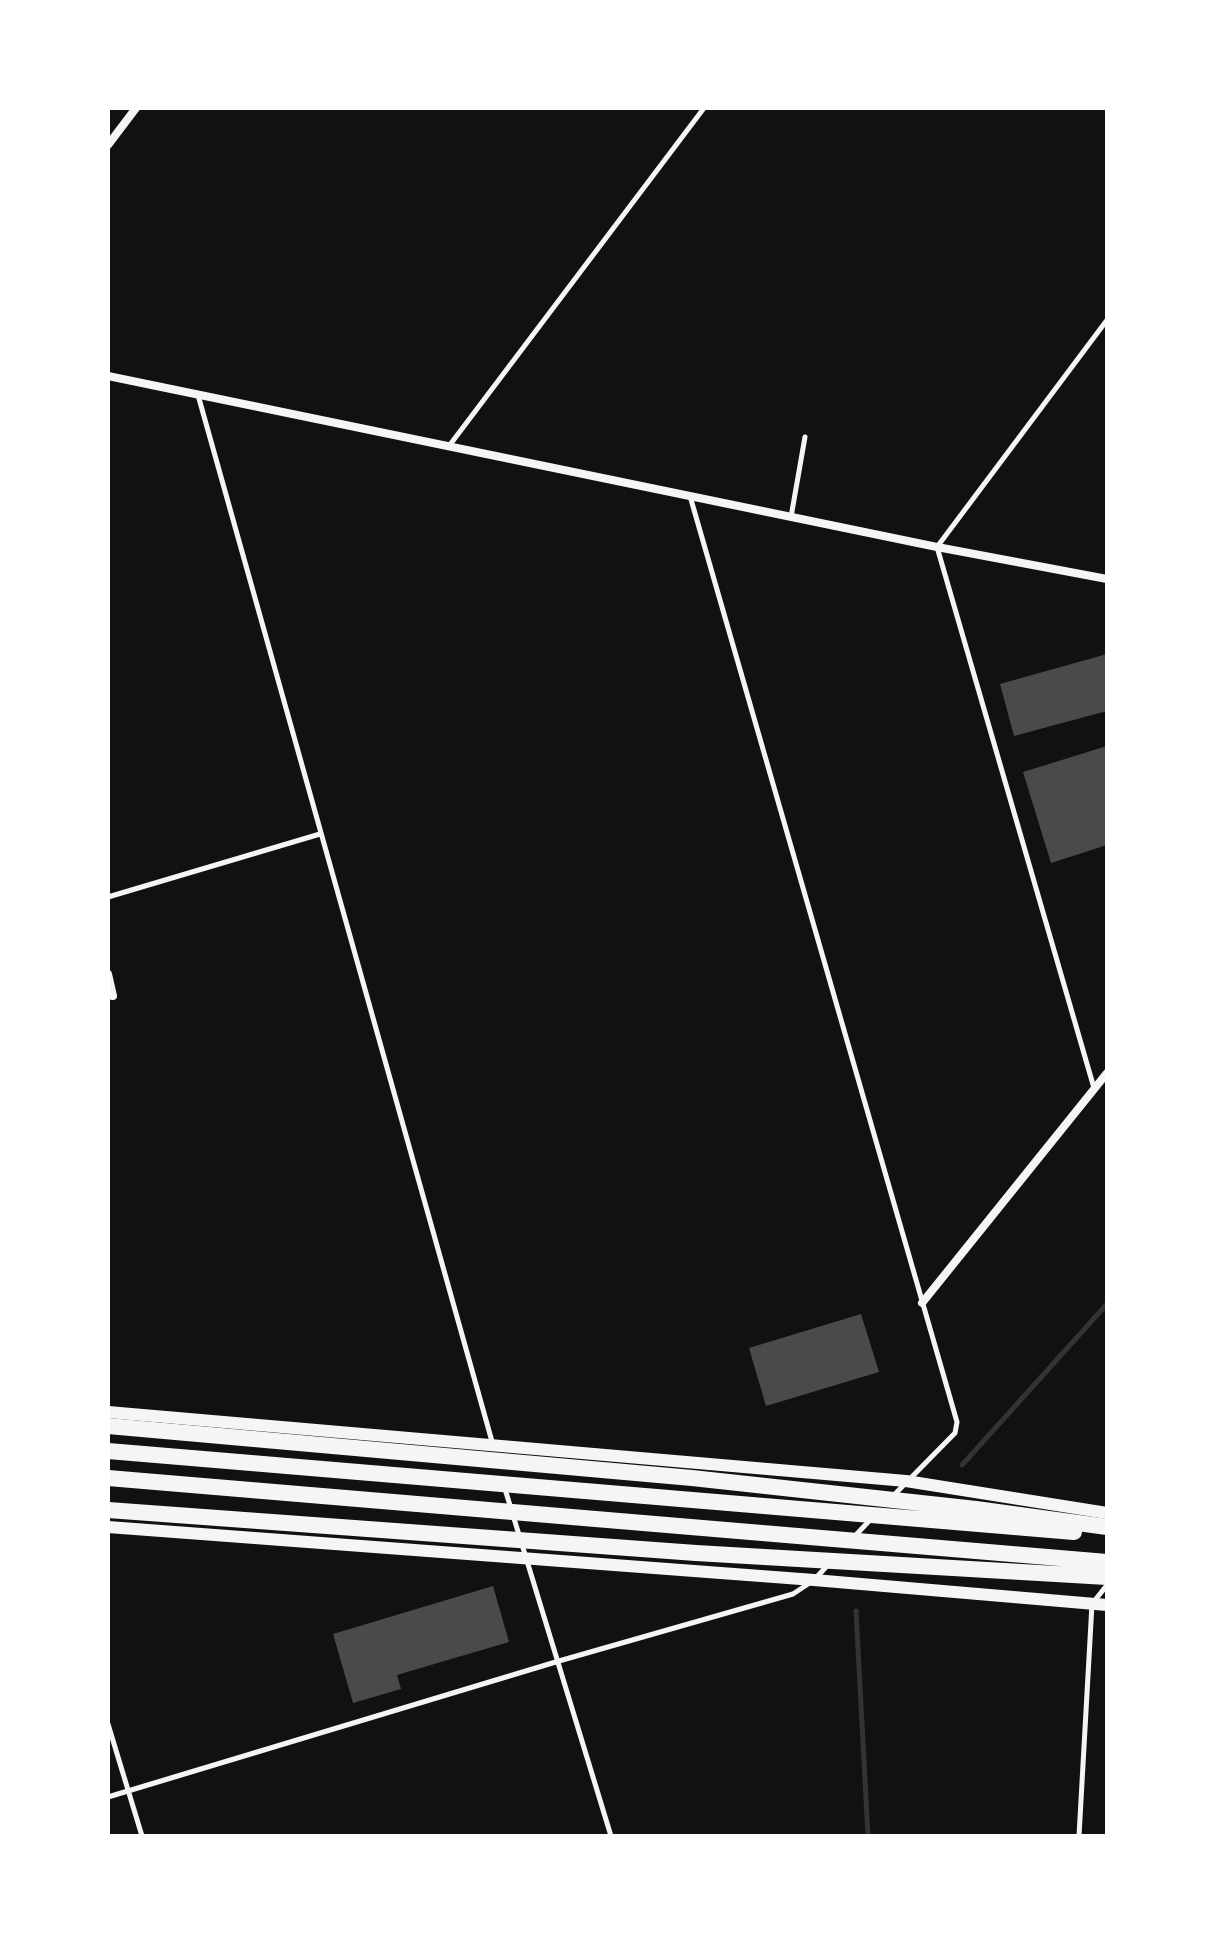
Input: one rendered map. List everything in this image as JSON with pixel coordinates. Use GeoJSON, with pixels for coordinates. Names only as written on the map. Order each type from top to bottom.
{"type":"FeatureCollection","features":[{"type":"Feature","properties":{"kind":"highway"},"geometry":{"type":"LineString","coordinates":[[108,1426],[692,1478],[976,1509],[1107,1527]]}},
{"type":"Feature","properties":{"kind":"highway"},"geometry":{"type":"LineString","coordinates":[[108,1451],[1107,1534]]}},
{"type":"Feature","properties":{"kind":"highway"},"geometry":{"type":"LineString","coordinates":[[108,1478],[1107,1562]]}},
{"type":"Feature","properties":{"kind":"highway"},"geometry":{"type":"LineString","coordinates":[[108,1510],[696,1553],[1107,1577]]}},
{"type":"Feature","properties":{"kind":"main road"},"geometry":{"type":"LineString","coordinates":[[108,1412],[906,1481],[1107,1513]]}},
{"type":"Feature","properties":{"kind":"main road"},"geometry":{"type":"LineString","coordinates":[[108,1527],[1107,1605]]}},
{"type":"Feature","properties":{"kind":"street"},"geometry":{"type":"LineString","coordinates":[[108,145],[136,108]]}},
{"type":"Feature","properties":{"kind":"street"},"geometry":{"type":"LineString","coordinates":[[108,376],[937,547],[1107,579]]}},
{"type":"Feature","properties":{"kind":"street"},"geometry":{"type":"LineString","coordinates":[[108,974],[113,996]]}},
{"type":"Feature","properties":{"kind":"street"},"geometry":{"type":"LineString","coordinates":[[922,1303],[1107,1073]]}},
{"type":"Feature","properties":{"kind":"lane"},"geometry":{"type":"LineString","coordinates":[[449,446],[704,108]]}},
{"type":"Feature","properties":{"kind":"lane"},"geometry":{"type":"LineString","coordinates":[[1094,1090],[937,547],[1107,320]]}},
{"type":"Feature","properties":{"kind":"lane"},"geometry":{"type":"LineString","coordinates":[[198,394],[525,1558],[611,1836]]}},
{"type":"Feature","properties":{"kind":"lane"},"geometry":{"type":"LineString","coordinates":[[791,517],[805,437]]}},
{"type":"Feature","properties":{"kind":"lane"},"geometry":{"type":"LineString","coordinates":[[690,496],[957,1422],[955,1433],[845,1547]]}},
{"type":"Feature","properties":{"kind":"lane"},"geometry":{"type":"LineString","coordinates":[[108,897],[320,834]]}},
{"type":"Feature","properties":{"kind":"lane"},"geometry":{"type":"LineString","coordinates":[[108,1797],[793,1594],[814,1580],[835,1558]]}},
{"type":"Feature","properties":{"kind":"lane"},"geometry":{"type":"LineString","coordinates":[[1079,1836],[1092,1604],[1107,1585]]}},
{"type":"Feature","properties":{"kind":"lane"},"geometry":{"type":"LineString","coordinates":[[108,1724],[142,1836]]}},
{"type":"Feature","properties":{"kind":"building"},"geometry":{"type":"Polygon","coordinates":[[[1107,654],[1107,711],[1014,736],[1000,684],[1107,654]]]}},
{"type":"Feature","properties":{"kind":"building"},"geometry":{"type":"Polygon","coordinates":[[[1107,746],[1107,845],[1051,863],[1023,772],[1107,746]]]}},
{"type":"Feature","properties":{"kind":"building"},"geometry":{"type":"Polygon","coordinates":[[[861,1314],[879,1372],[766,1406],[749,1348],[861,1314]]]}},
{"type":"Feature","properties":{"kind":"building"},"geometry":{"type":"Polygon","coordinates":[[[493,1586],[509,1642],[397,1675],[401,1689],[353,1703],[333,1634],[493,1586]]]}},
{"type":"Feature","properties":{"kind":"waterway"},"geometry":{"type":"LineString","coordinates":[[962,1465],[1107,1304]]}},
{"type":"Feature","properties":{"kind":"waterway"},"geometry":{"type":"LineString","coordinates":[[856,1611],[868,1836]]}}]}
